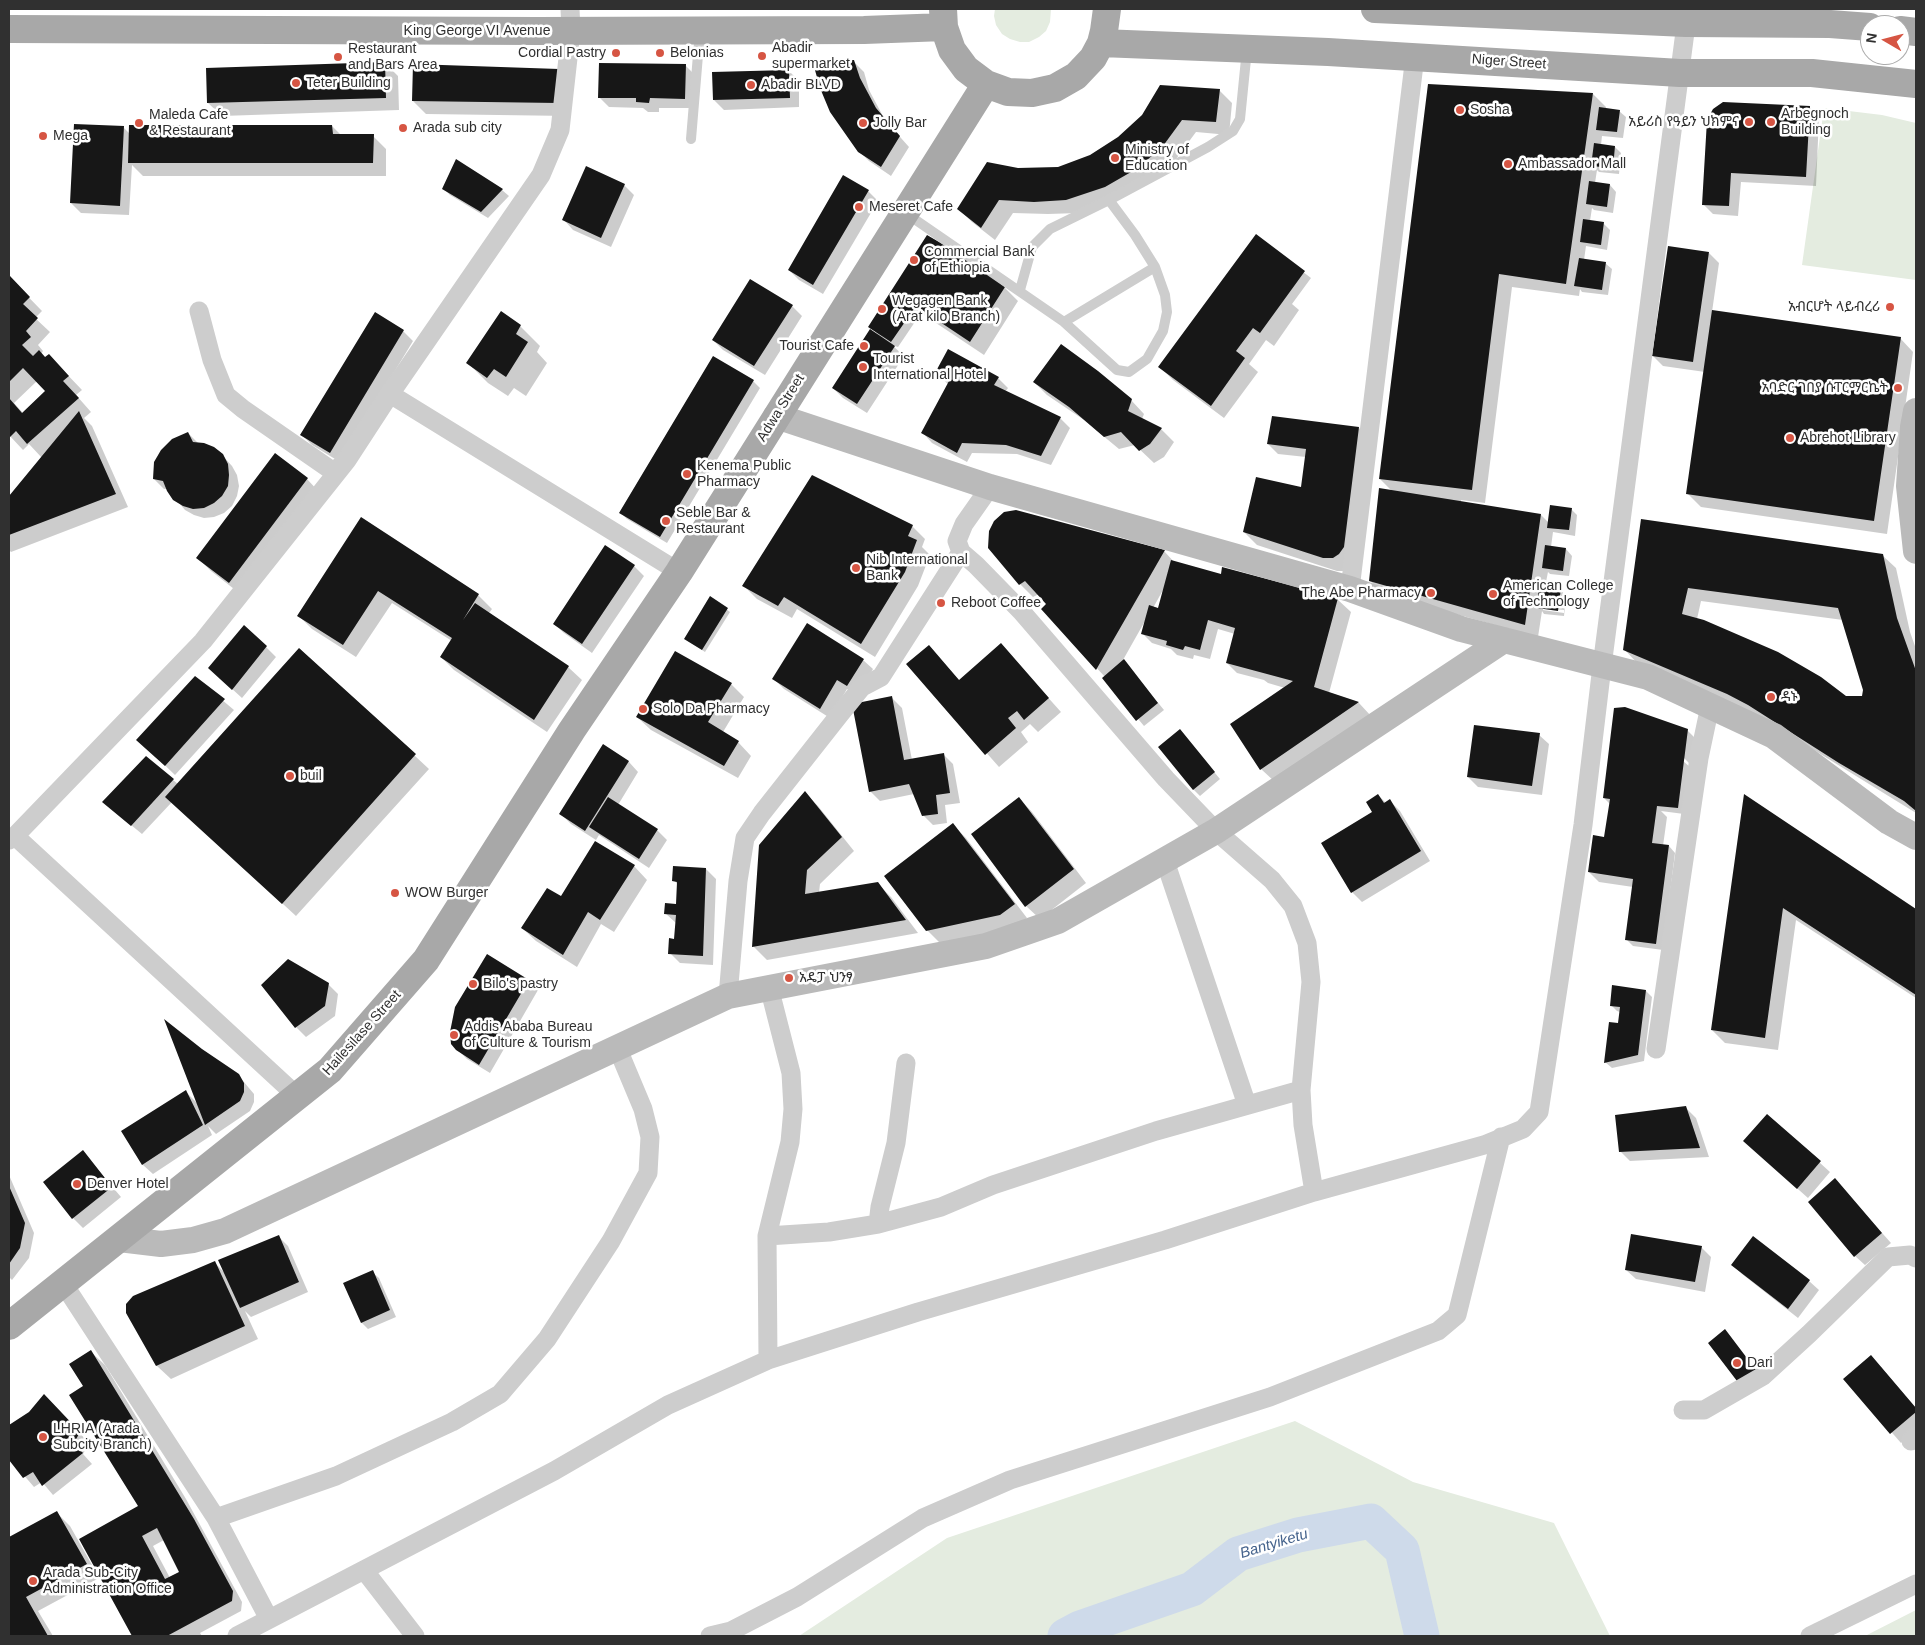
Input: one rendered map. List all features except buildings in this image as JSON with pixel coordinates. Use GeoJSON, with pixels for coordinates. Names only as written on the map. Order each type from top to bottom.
{"type":"FeatureCollection","features":[{"type":"Feature","properties":{"kind":"main road"},"geometry":{"type":"LineString","coordinates":[[944,18],[952,50],[966,69],[986,84],[1008,92],[1032,93],[1055,88],[1076,76],[1093,58],[1101,43],[1107,9]]}},
{"type":"Feature","properties":{"kind":"main road"},"geometry":{"type":"LineString","coordinates":[[1375,9],[1687,16],[1860,26]]}},
{"type":"Feature","properties":{"kind":"main road","name":"King George VI Avenue"},"geometry":{"type":"LineString","coordinates":[[9,29],[571,20],[700,30],[855,30],[944,18]]}},
{"type":"Feature","properties":{"kind":"main road","name":"Niger Street"},"geometry":{"type":"LineString","coordinates":[[1101,43],[1415,56],[1680,73],[1812,73],[1916,84]]}},
{"type":"Feature","properties":{"kind":"main road","name":"Adwa Street"},"geometry":{"type":"LineString","coordinates":[[572,730],[679,572],[986,84]]}},
{"type":"Feature","properties":{"kind":"main road","name":"Hailesilase Street"},"geometry":{"type":"LineString","coordinates":[[9,1326],[330,1070],[426,960],[572,730]]}},
{"type":"Feature","properties":{"kind":"street"},"geometry":{"type":"LineString","coordinates":[[237,1636],[554,1471],[668,1405],[768,1360],[918,1312],[1165,1240],[1314,1192],[1484,1145],[1523,1130],[1539,1112],[1583,825],[1687,16]]}},
{"type":"Feature","properties":{"kind":"street"},"geometry":{"type":"LineString","coordinates":[[298,1097],[12,838],[203,641],[347,460],[390,394],[541,175],[560,130],[571,20]]}},
{"type":"Feature","properties":{"kind":"street"},"geometry":{"type":"LineString","coordinates":[[1350,589],[1415,56]]}},
{"type":"Feature","properties":{"kind":"street"},"geometry":{"type":"LineString","coordinates":[[199,312],[212,360],[226,395],[330,470],[338,469],[347,460]]}},
{"type":"Feature","properties":{"kind":"street"},"geometry":{"type":"LineString","coordinates":[[390,394],[679,572]]}},
{"type":"Feature","properties":{"kind":"street"},"geometry":{"type":"LineString","coordinates":[[1916,411],[1913,427],[1909,486],[1916,551]]}},
{"type":"Feature","properties":{"kind":"street"},"geometry":{"type":"LineString","coordinates":[[776,416],[990,487],[1350,589],[1461,629],[1648,677],[1774,736],[1889,822],[1916,837]]}},
{"type":"Feature","properties":{"kind":"street"},"geometry":{"type":"LineString","coordinates":[[990,487],[964,524],[957,541],[960,552],[976,565],[1021,611],[1166,779],[1216,831],[1272,880],[1293,906],[1307,943],[1311,982],[1301,1090],[1303,1125],[1314,1192]]}},
{"type":"Feature","properties":{"kind":"street"},"geometry":{"type":"LineString","coordinates":[[728,996],[738,882],[745,838],[762,813],[862,687],[881,677],[960,552]]}},
{"type":"Feature","properties":{"kind":"street"},"geometry":{"type":"LineString","coordinates":[[119,1239],[161,1244],[193,1240],[225,1231],[728,996],[986,946],[1058,921],[1216,831],[1504,640]]}},
{"type":"Feature","properties":{"kind":"street"},"geometry":{"type":"LineString","coordinates":[[1656,1049],[1699,758],[1710,706]]}},
{"type":"Feature","properties":{"kind":"street"},"geometry":{"type":"LineString","coordinates":[[1165,861],[1247,1105]]}},
{"type":"Feature","properties":{"kind":"street"},"geometry":{"type":"LineString","coordinates":[[768,1360],[767,1236],[790,1142],[793,1109],[791,1072],[769,987]]}},
{"type":"Feature","properties":{"kind":"street"},"geometry":{"type":"LineString","coordinates":[[216,1518],[336,1476],[452,1422],[500,1394],[548,1339],[611,1241],[648,1173],[650,1138],[643,1109],[617,1047]]}},
{"type":"Feature","properties":{"kind":"street"},"geometry":{"type":"LineString","coordinates":[[878,1224],[880,1206],[896,1142],[906,1063]]}},
{"type":"Feature","properties":{"kind":"street"},"geometry":{"type":"LineString","coordinates":[[767,1236],[829,1232],[878,1224],[941,1207],[993,1185],[1156,1131],[1301,1090]]}},
{"type":"Feature","properties":{"kind":"street"},"geometry":{"type":"LineString","coordinates":[[710,1636],[731,1631],[797,1597],[922,1518],[1010,1480],[1270,1397],[1438,1331],[1458,1315],[1501,1137]]}},
{"type":"Feature","properties":{"kind":"street"},"geometry":{"type":"LineString","coordinates":[[1684,1410],[1704,1410],[1763,1376],[1888,1257],[1910,1255],[1916,1258]]}},
{"type":"Feature","properties":{"kind":"street"},"geometry":{"type":"LineString","coordinates":[[63,1283],[216,1518],[269,1619]]}},
{"type":"Feature","properties":{"kind":"street"},"geometry":{"type":"LineString","coordinates":[[364,1570],[415,1636]]}},
{"type":"Feature","properties":{"kind":"street"},"geometry":{"type":"LineString","coordinates":[[1810,1636],[1916,1584]]}},
{"type":"Feature","properties":{"kind":"lane"},"geometry":{"type":"LineString","coordinates":[[691,139],[700,30]]}},
{"type":"Feature","properties":{"kind":"lane"},"geometry":{"type":"LineString","coordinates":[[1020,290],[1032,247],[1050,229],[1109,200],[1233,132],[1240,119],[1247,48]]}},
{"type":"Feature","properties":{"kind":"lane"},"geometry":{"type":"LineString","coordinates":[[904,212],[1064,322],[1116,370],[1129,372],[1147,359],[1162,331],[1167,312],[1165,296],[1155,267],[1135,235],[1109,200]]}},
{"type":"Feature","properties":{"kind":"lane"},"geometry":{"type":"LineString","coordinates":[[1064,322],[1155,267]]}},
{"type":"Feature","properties":{"kind":"shaded area"},"geometry":{"type":"Polygon","coordinates":[[[995,9],[1051,9],[1050,22],[1046,31],[1039,37],[1029,42],[1020,42],[1002,34],[996,25],[995,9]]]}},
{"type":"Feature","properties":{"kind":"shaded area"},"geometry":{"type":"Polygon","coordinates":[[[1824,108],[1882,115],[1916,123],[1916,280],[1802,265],[1824,108]]]}},
{"type":"Feature","properties":{"kind":"shaded area"},"geometry":{"type":"Polygon","coordinates":[[[1295,1421],[1413,1482],[1554,1523],[1610,1636],[799,1636],[947,1538],[1295,1421]]]}},
{"type":"Feature","properties":{"kind":"shaded area"},"geometry":{"type":"Polygon","coordinates":[[[1916,1610],[1916,1636],[1865,1636],[1916,1610]]]}},
{"type":"Feature","properties":{"kind":"waterway","name":"Bantyiketu"},"geometry":{"type":"LineString","coordinates":[[1065,1636],[1080,1628],[1192,1589],[1238,1554],[1298,1535],[1371,1521],[1402,1550],[1422,1636]]}},
{"type":"Feature","properties":{"kind":"place","name":"Cordial Pastry"},"geometry":{"type":"Point","coordinates":[616,53]}},
{"type":"Feature","properties":{"kind":"place","name":"Belonias"},"geometry":{"type":"Point","coordinates":[660,53]}},
{"type":"Feature","properties":{"kind":"place","name":"Abadir supermarket"},"geometry":{"type":"Point","coordinates":[762,56]}},
{"type":"Feature","properties":{"kind":"place","name":"Restaurant and Bars Area"},"geometry":{"type":"Point","coordinates":[338,57]}},
{"type":"Feature","properties":{"kind":"place","name":"Teter Building"},"geometry":{"type":"Point","coordinates":[296,83]}},
{"type":"Feature","properties":{"kind":"place","name":"Abadir BLVD"},"geometry":{"type":"Point","coordinates":[751,85]}},
{"type":"Feature","properties":{"kind":"place","name":"Sosha"},"geometry":{"type":"Point","coordinates":[1460,110]}},
{"type":"Feature","properties":{"kind":"place","name":"አይሪስ የዓይን ህክምና"},"geometry":{"type":"Point","coordinates":[1749,122]}},
{"type":"Feature","properties":{"kind":"place","name":"Arbegnoch Building"},"geometry":{"type":"Point","coordinates":[1771,122]}},
{"type":"Feature","properties":{"kind":"place","name":"Maleda Cafe & Restaurant"},"geometry":{"type":"Point","coordinates":[139,123]}},
{"type":"Feature","properties":{"kind":"place","name":"Jolly Bar"},"geometry":{"type":"Point","coordinates":[863,123]}},
{"type":"Feature","properties":{"kind":"place","name":"Arada sub city"},"geometry":{"type":"Point","coordinates":[403,128]}},
{"type":"Feature","properties":{"kind":"place","name":"Mega"},"geometry":{"type":"Point","coordinates":[43,136]}},
{"type":"Feature","properties":{"kind":"place","name":"Ministry of Education"},"geometry":{"type":"Point","coordinates":[1115,158]}},
{"type":"Feature","properties":{"kind":"place","name":"Ambassador Mall"},"geometry":{"type":"Point","coordinates":[1508,164]}},
{"type":"Feature","properties":{"kind":"place","name":"Meseret Cafe"},"geometry":{"type":"Point","coordinates":[859,207]}},
{"type":"Feature","properties":{"kind":"place","name":"Commercial Bank of Ethiopia"},"geometry":{"type":"Point","coordinates":[914,260]}},
{"type":"Feature","properties":{"kind":"place","name":"አብርሆት ላይብረሪ"},"geometry":{"type":"Point","coordinates":[1890,307]}},
{"type":"Feature","properties":{"kind":"place","name":"Wegagen Bank (Arat kilo Branch)"},"geometry":{"type":"Point","coordinates":[882,309]}},
{"type":"Feature","properties":{"kind":"place","name":"Tourist Cafe"},"geometry":{"type":"Point","coordinates":[864,346]}},
{"type":"Feature","properties":{"kind":"place","name":"Tourist International Hotel"},"geometry":{"type":"Point","coordinates":[863,367]}},
{"type":"Feature","properties":{"kind":"place","name":"አባድር ገበያ ሱፐርማርኬት"},"geometry":{"type":"Point","coordinates":[1898,388]}},
{"type":"Feature","properties":{"kind":"place","name":"Abrehot Library"},"geometry":{"type":"Point","coordinates":[1790,438]}},
{"type":"Feature","properties":{"kind":"place","name":"Kenema Public Pharmacy"},"geometry":{"type":"Point","coordinates":[687,474]}},
{"type":"Feature","properties":{"kind":"place","name":"Seble Bar & Restaurant"},"geometry":{"type":"Point","coordinates":[666,521]}},
{"type":"Feature","properties":{"kind":"place","name":"Nib International Bank"},"geometry":{"type":"Point","coordinates":[856,568]}},
{"type":"Feature","properties":{"kind":"place","name":"The Abe Pharmacy"},"geometry":{"type":"Point","coordinates":[1431,593]}},
{"type":"Feature","properties":{"kind":"place","name":"American College of Technology"},"geometry":{"type":"Point","coordinates":[1493,594]}},
{"type":"Feature","properties":{"kind":"place","name":"Reboot Coffee"},"geometry":{"type":"Point","coordinates":[941,603]}},
{"type":"Feature","properties":{"kind":"place","name":"ዳኑ"},"geometry":{"type":"Point","coordinates":[1771,697]}},
{"type":"Feature","properties":{"kind":"place","name":"Solo Da Pharmacy"},"geometry":{"type":"Point","coordinates":[643,709]}},
{"type":"Feature","properties":{"kind":"place","name":"buil"},"geometry":{"type":"Point","coordinates":[290,776]}},
{"type":"Feature","properties":{"kind":"place","name":"WOW Burger"},"geometry":{"type":"Point","coordinates":[395,893]}},
{"type":"Feature","properties":{"kind":"place","name":"አዴፓ ህንፃ"},"geometry":{"type":"Point","coordinates":[789,978]}},
{"type":"Feature","properties":{"kind":"place","name":"Bilo's pastry"},"geometry":{"type":"Point","coordinates":[473,984]}},
{"type":"Feature","properties":{"kind":"place","name":"Addis Ababa Bureau of Culture & Tourism"},"geometry":{"type":"Point","coordinates":[454,1035]}},
{"type":"Feature","properties":{"kind":"place","name":"Denver Hotel"},"geometry":{"type":"Point","coordinates":[77,1184]}},
{"type":"Feature","properties":{"kind":"place","name":"Dari"},"geometry":{"type":"Point","coordinates":[1737,1363]}},
{"type":"Feature","properties":{"kind":"place","name":"LHRIA (Arada Subcity Branch)"},"geometry":{"type":"Point","coordinates":[43,1437]}},
{"type":"Feature","properties":{"kind":"place","name":"Arada Sub-City Administration Office"},"geometry":{"type":"Point","coordinates":[33,1581]}}]}
